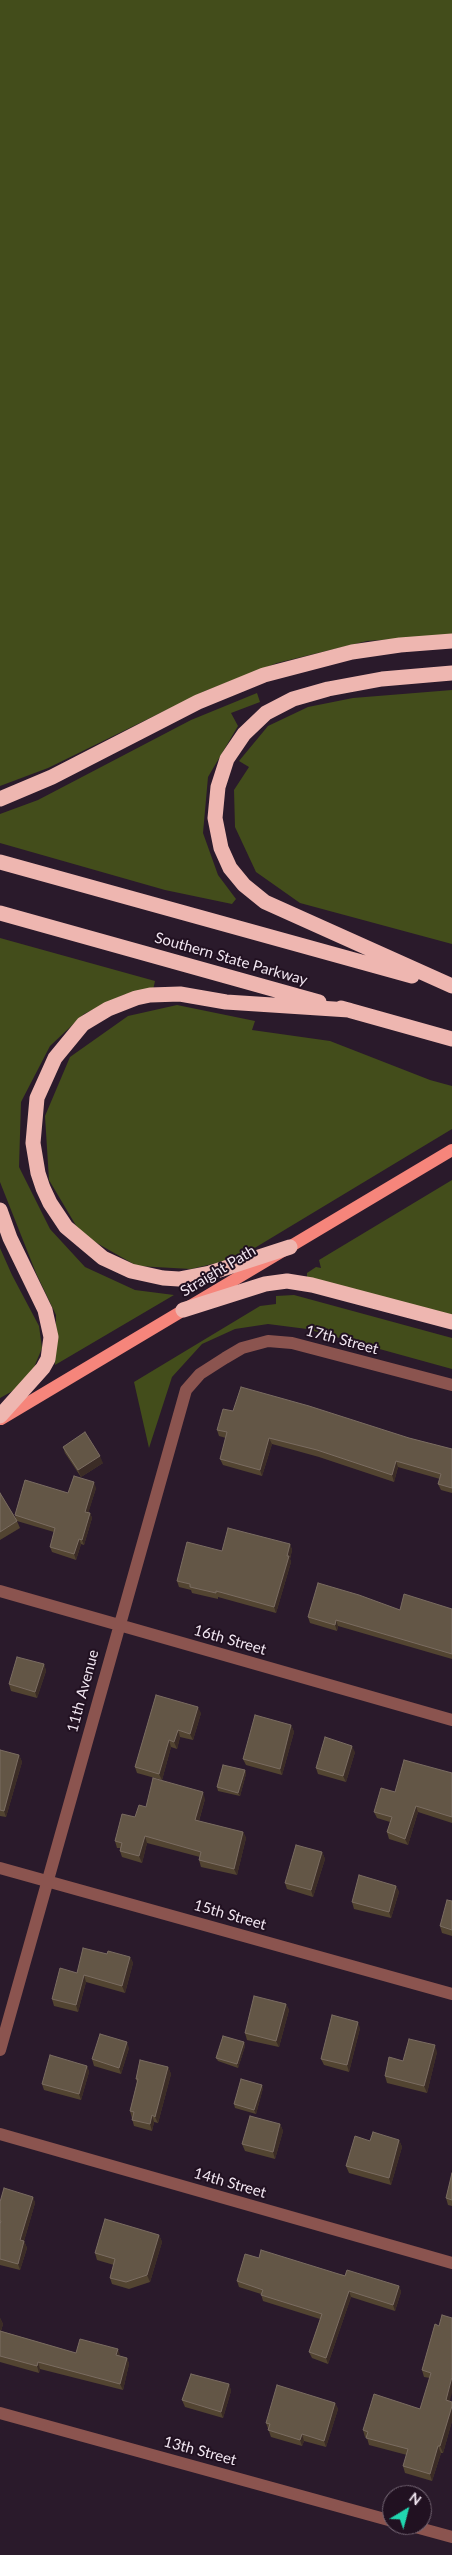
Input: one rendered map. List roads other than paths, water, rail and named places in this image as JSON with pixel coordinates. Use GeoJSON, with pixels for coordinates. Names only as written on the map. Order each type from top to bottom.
{"type":"FeatureCollection","features":[{"type":"Feature","properties":{"kind":"highway"},"geometry":{"type":"LineString","coordinates":[[0,799],[52,777],[198,702],[264,675],[352,652],[400,644],[452,641]]}},
{"type":"Feature","properties":{"kind":"highway"},"geometry":{"type":"LineString","coordinates":[[452,673],[382,679],[328,689],[293,700],[266,713],[244,734],[227,759],[218,787],[215,818],[221,848],[230,868],[244,886],[265,902],[452,987]]}},
{"type":"Feature","properties":{"kind":"highway","name":"Southern State Parkway"},"geometry":{"type":"LineString","coordinates":[[0,862],[452,987]]}},
{"type":"Feature","properties":{"kind":"highway","name":"Southern State Parkway"},"geometry":{"type":"LineString","coordinates":[[0,913],[452,1039]]}},
{"type":"Feature","properties":{"kind":"highway"},"geometry":{"type":"LineString","coordinates":[[290,1247],[210,1273],[179,1279],[163,1278],[131,1271],[103,1258],[66,1227],[50,1203],[36,1165],[33,1142],[37,1098],[55,1058],[83,1024],[108,1009],[136,998],[150,995],[180,994],[226,1002],[349,1010]]}},
{"type":"Feature","properties":{"kind":"highway"},"geometry":{"type":"LineString","coordinates":[[0,1210],[10,1238],[45,1310],[51,1337],[48,1358],[43,1368],[0,1418]]}},
{"type":"Feature","properties":{"kind":"highway"},"geometry":{"type":"LineString","coordinates":[[183,1310],[265,1284],[293,1282],[312,1284],[452,1322]]}},
{"type":"Feature","properties":{"kind":"main road","name":"Straight Path"},"geometry":{"type":"LineString","coordinates":[[0,1418],[452,1150]]}},
{"type":"Feature","properties":{"kind":"street","name":"17th Street"},"geometry":{"type":"LineString","coordinates":[[224,1358],[242,1348],[268,1341],[292,1343],[452,1385]]}},
{"type":"Feature","properties":{"kind":"street","name":"11th Avenue"},"geometry":{"type":"LineString","coordinates":[[0,2050],[118,1624],[186,1390],[200,1374],[224,1358]]}},
{"type":"Feature","properties":{"kind":"street","name":"16th Street"},"geometry":{"type":"LineString","coordinates":[[0,1591],[452,1720]]}},
{"type":"Feature","properties":{"kind":"street","name":"15th Street"},"geometry":{"type":"LineString","coordinates":[[0,1868],[452,1994]]}},
{"type":"Feature","properties":{"kind":"street","name":"14th Street"},"geometry":{"type":"LineString","coordinates":[[0,2134],[452,2263]]}},
{"type":"Feature","properties":{"kind":"street","name":"13th Street"},"geometry":{"type":"LineString","coordinates":[[0,2413],[382,2517]]}},
{"type":"Feature","properties":{"kind":"street"},"geometry":{"type":"LineString","coordinates":[[432,2532],[452,2537]]}}]}
